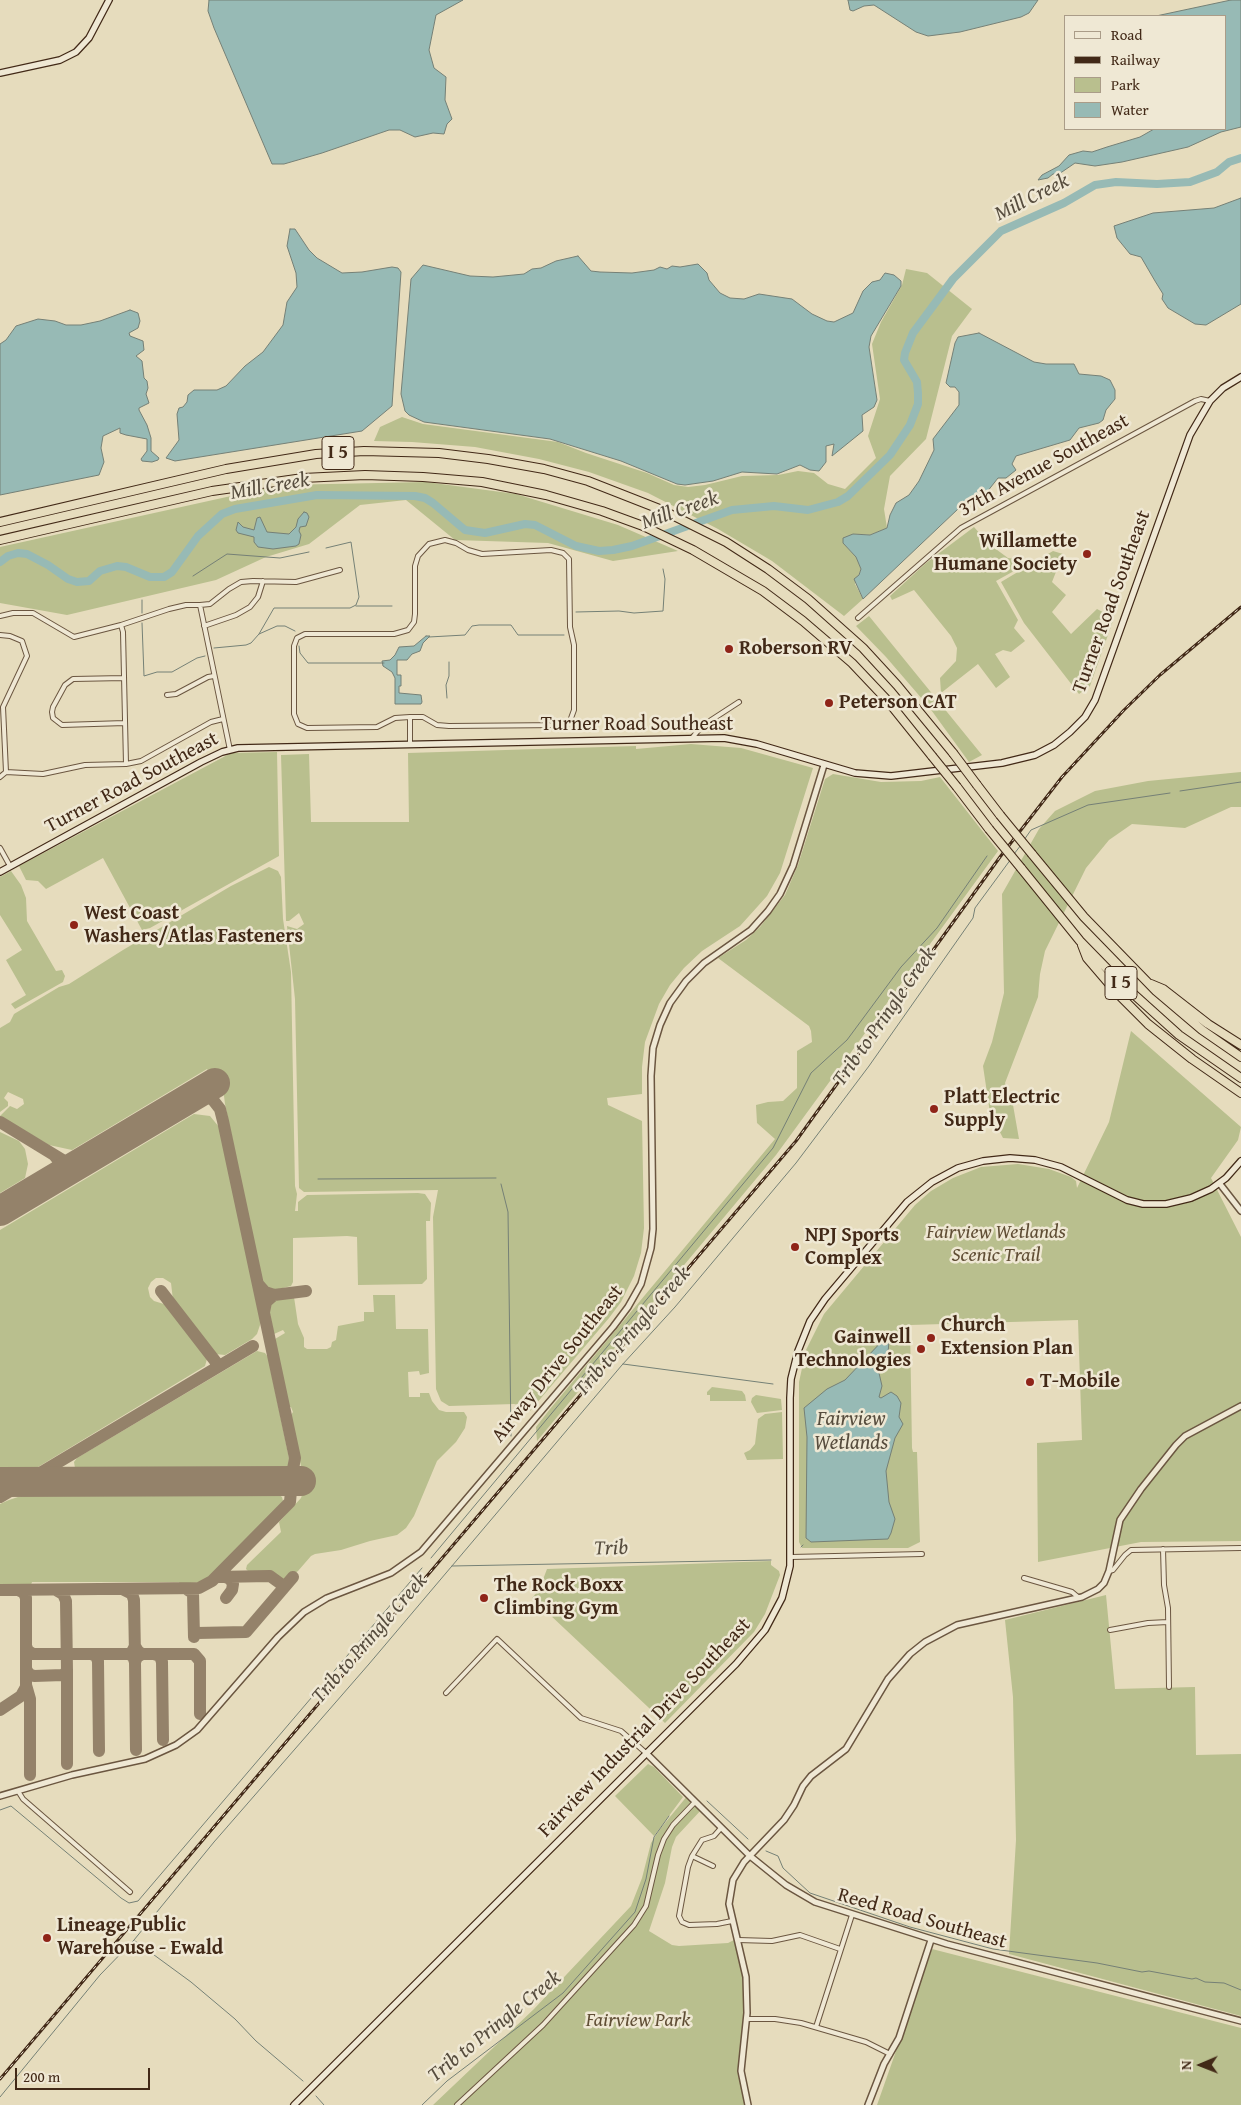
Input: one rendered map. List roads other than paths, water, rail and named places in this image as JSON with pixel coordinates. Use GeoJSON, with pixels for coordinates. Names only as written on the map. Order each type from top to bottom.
{"type":"FeatureCollection","features":[{"type":"Feature","properties":{"kind":"highway","name":"I 5"},"geometry":{"type":"LineString","coordinates":[[0,522],[259,463],[298,456],[364,451],[439,453],[520,464],[588,481],[630,496],[709,533],[768,569],[808,599],[851,636],[897,685],[1084,917],[1145,981],[1186,1018],[1241,1057]]}},
{"type":"Feature","properties":{"kind":"highway","name":"I 5"},"geometry":{"type":"LineString","coordinates":[[0,540],[227,488],[294,479],[364,475],[423,477],[502,486],[578,503],[643,526],[681,544],[749,582],[787,608],[852,663],[887,700],[1080,941],[1119,981],[1164,1022],[1241,1078]]}},
{"type":"Feature","properties":{"kind":"highway","name":"I 5"},"geometry":{"type":"LineString","coordinates":[[1080,941],[1087,958],[1117,993],[1148,1024],[1192,1059],[1241,1093]]}},
{"type":"Feature","properties":{"kind":"highway"},"geometry":{"type":"LineString","coordinates":[[1145,981],[1163,989],[1208,1024],[1241,1045]]}},
{"type":"Feature","properties":{"kind":"main road"},"geometry":{"type":"LineString","coordinates":[[0,74],[57,61],[76,52],[89,38],[108,0]]}},
{"type":"Feature","properties":{"kind":"main road","name":"Turner Road Southeast"},"geometry":{"type":"LineString","coordinates":[[0,872],[201,762],[230,750],[266,746],[692,738],[740,740],[855,773],[891,776],[1002,763],[1035,755],[1054,745],[1070,732],[1084,716],[1098,692],[1190,435],[1210,401],[1224,388],[1241,377]]}},
{"type":"Feature","properties":{"kind":"main road","name":"Fairview Industrial Drive Southeast"},"geometry":{"type":"LineString","coordinates":[[294,2105],[761,1637],[782,1598],[791,1557],[790,1398],[791,1379],[798,1350],[810,1321],[825,1299],[916,1194],[940,1177],[958,1168],[983,1161],[1010,1158],[1035,1160],[1061,1167],[1117,1196],[1143,1204],[1160,1204],[1181,1201],[1201,1194],[1220,1184],[1241,1161]]}},
{"type":"Feature","properties":{"kind":"street","name":"37th Avenue Southeast"},"geometry":{"type":"LineString","coordinates":[[858,618],[961,528],[1195,401],[1201,399],[1210,401]]}},
{"type":"Feature","properties":{"kind":"street"},"geometry":{"type":"LineString","coordinates":[[451,541],[482,554],[551,550],[559,551],[567,556],[570,562],[570,627],[574,644],[574,710],[570,721],[562,725],[449,726],[437,725],[423,717],[410,717],[395,718],[378,727],[307,728],[298,724],[294,714],[295,641],[305,634],[394,634],[408,630],[414,622],[415,614],[415,562],[424,546],[434,542],[451,541]]}},
{"type":"Feature","properties":{"kind":"street"},"geometry":{"type":"LineString","coordinates":[[0,616],[13,612],[34,613],[74,637],[186,605],[210,604],[228,589],[241,582],[304,581],[340,570]]}},
{"type":"Feature","properties":{"kind":"street"},"geometry":{"type":"LineString","coordinates":[[204,626],[236,616],[250,607],[258,597],[263,581]]}},
{"type":"Feature","properties":{"kind":"street"},"geometry":{"type":"LineString","coordinates":[[200,605],[230,750]]}},
{"type":"Feature","properties":{"kind":"street"},"geometry":{"type":"LineString","coordinates":[[121,625],[123,632],[126,764]]}},
{"type":"Feature","properties":{"kind":"street"},"geometry":{"type":"LineString","coordinates":[[0,635],[10,636],[22,641],[27,651],[26,662],[2,707],[6,772]]}},
{"type":"Feature","properties":{"kind":"street"},"geometry":{"type":"LineString","coordinates":[[168,695],[176,694],[208,677],[214,676]]}},
{"type":"Feature","properties":{"kind":"street"},"geometry":{"type":"LineString","coordinates":[[124,678],[73,679],[66,685],[52,707],[52,712],[53,718],[62,725],[125,723]]}},
{"type":"Feature","properties":{"kind":"street"},"geometry":{"type":"LineString","coordinates":[[692,738],[702,726],[739,702]]}},
{"type":"Feature","properties":{"kind":"street"},"geometry":{"type":"LineString","coordinates":[[410,717],[410,744]]}},
{"type":"Feature","properties":{"kind":"street"},"geometry":{"type":"LineString","coordinates":[[0,777],[6,772],[42,774],[85,764],[126,764],[141,761],[211,722],[223,718]]}},
{"type":"Feature","properties":{"kind":"street","name":"Airway Drive Southeast"},"geometry":{"type":"LineString","coordinates":[[0,1796],[92,1770],[144,1759],[181,1741],[208,1719],[278,1637],[304,1612],[327,1598],[391,1573],[421,1552],[614,1326],[644,1277],[652,1239],[651,1076],[653,1048],[666,1010],[686,981],[704,963],[751,930],[780,894],[793,866],[824,765]]}},
{"type":"Feature","properties":{"kind":"street"},"geometry":{"type":"LineString","coordinates":[[0,848],[10,866]]}},
{"type":"Feature","properties":{"kind":"street"},"geometry":{"type":"LineString","coordinates":[[1220,1184],[1241,1211]]}},
{"type":"Feature","properties":{"kind":"street"},"geometry":{"type":"LineString","coordinates":[[748,2105],[741,2071],[747,2019],[746,1977],[732,1921],[730,1904],[732,1886],[740,1868],[788,1814],[802,1786],[810,1776],[846,1749],[888,1679],[916,1648],[951,1628],[972,1621],[1078,1598],[1098,1589],[1104,1583],[1109,1571],[1116,1532],[1124,1513],[1165,1458],[1191,1432],[1241,1406]]}},
{"type":"Feature","properties":{"kind":"street"},"geometry":{"type":"LineString","coordinates":[[1109,1571],[1113,1570],[1131,1550],[1241,1548]]}},
{"type":"Feature","properties":{"kind":"street"},"geometry":{"type":"LineString","coordinates":[[1164,1549],[1169,1687]]}},
{"type":"Feature","properties":{"kind":"street"},"geometry":{"type":"LineString","coordinates":[[791,1557],[922,1554]]}},
{"type":"Feature","properties":{"kind":"street"},"geometry":{"type":"LineString","coordinates":[[1024,1578],[1072,1592],[1078,1598]]}},
{"type":"Feature","properties":{"kind":"street"},"geometry":{"type":"LineString","coordinates":[[1110,1630],[1148,1623],[1168,1622]]}},
{"type":"Feature","properties":{"kind":"street"},"geometry":{"type":"LineString","coordinates":[[446,1692],[497,1639],[580,1718],[621,1732],[646,1753]]}},
{"type":"Feature","properties":{"kind":"street","name":"Reed Road Southeast"},"geometry":{"type":"LineString","coordinates":[[646,1753],[750,1856],[804,1897],[852,1915],[931,1940],[1241,2020]]}},
{"type":"Feature","properties":{"kind":"street"},"geometry":{"type":"LineString","coordinates":[[18,1791],[23,1799],[130,1892]]}},
{"type":"Feature","properties":{"kind":"street"},"geometry":{"type":"LineString","coordinates":[[457,2105],[543,2024],[634,1925],[646,1906],[658,1855],[664,1839],[673,1825],[695,1802]]}},
{"type":"Feature","properties":{"kind":"street"},"geometry":{"type":"LineString","coordinates":[[721,1828],[714,1836],[702,1840],[692,1856],[678,1914],[680,1921],[684,1924],[706,1925],[732,1921]]}},
{"type":"Feature","properties":{"kind":"street"},"geometry":{"type":"LineString","coordinates":[[692,1856],[713,1866]]}},
{"type":"Feature","properties":{"kind":"street"},"geometry":{"type":"LineString","coordinates":[[816,2027],[852,1915]]}},
{"type":"Feature","properties":{"kind":"street"},"geometry":{"type":"LineString","coordinates":[[738,1940],[772,1941],[800,1936],[840,1949]]}},
{"type":"Feature","properties":{"kind":"street"},"geometry":{"type":"LineString","coordinates":[[868,2105],[882,2069],[899,2038],[907,2018],[931,1940]]}},
{"type":"Feature","properties":{"kind":"street"},"geometry":{"type":"LineString","coordinates":[[747,2019],[775,2019],[816,2027],[866,2042],[890,2054]]}},
{"type":"Feature","properties":{"kind":"water"},"geometry":{"type":"Polygon","coordinates":[[[209,0],[463,0],[436,15],[429,50],[434,68],[446,77],[445,100],[452,119],[447,124],[444,134],[433,133],[415,137],[400,130],[389,130],[322,153],[284,164],[272,164],[214,28],[208,11],[209,0]]]}},
{"type":"Feature","properties":{"kind":"water"},"geometry":{"type":"Polygon","coordinates":[[[848,0],[1038,0],[1029,13],[1021,17],[960,32],[928,36],[916,32],[874,5],[864,6],[853,11],[850,10],[848,0]]]}},
{"type":"Feature","properties":{"kind":"water"},"geometry":{"type":"Polygon","coordinates":[[[1231,0],[1241,0],[1241,127],[1221,132],[1188,147],[1122,162],[1095,166],[1075,163],[1059,174],[1053,174],[1048,178],[1038,180],[1042,175],[1059,166],[1069,155],[1083,151],[1092,152],[1140,137],[1152,130],[1226,130],[1226,15],[1161,15],[1231,0]]]}},
{"type":"Feature","properties":{"kind":"water"},"geometry":{"type":"Polygon","coordinates":[[[1241,198],[1241,304],[1206,325],[1195,324],[1168,308],[1162,299],[1163,294],[1141,257],[1130,254],[1117,238],[1114,226],[1153,213],[1214,208],[1241,198]]]}},
{"type":"Feature","properties":{"kind":"water"},"geometry":{"type":"Polygon","coordinates":[[[290,229],[295,229],[309,250],[317,258],[342,273],[392,267],[398,268],[401,272],[392,406],[362,431],[175,461],[166,458],[179,440],[177,414],[179,408],[183,407],[187,402],[188,395],[194,390],[217,390],[226,386],[245,366],[263,352],[283,325],[287,302],[297,287],[296,273],[287,246],[290,229]]]}},
{"type":"Feature","properties":{"kind":"water"},"geometry":{"type":"Polygon","coordinates":[[[578,256],[591,271],[600,272],[632,273],[654,270],[660,267],[667,269],[672,266],[680,267],[698,264],[707,273],[709,280],[720,293],[730,298],[744,299],[759,294],[792,299],[812,314],[834,322],[853,313],[863,291],[872,282],[880,280],[885,273],[894,275],[901,281],[901,286],[871,336],[869,347],[877,400],[874,407],[862,415],[863,431],[832,456],[834,444],[826,446],[826,462],[819,471],[810,470],[800,465],[777,474],[742,472],[713,481],[685,485],[677,484],[621,461],[550,439],[424,422],[405,411],[401,394],[411,279],[423,265],[470,276],[493,277],[524,274],[532,269],[541,268],[556,261],[578,256]]]}},
{"type":"Feature","properties":{"kind":"water"},"geometry":{"type":"Polygon","coordinates":[[[130,310],[138,313],[140,321],[138,328],[129,333],[130,336],[143,341],[144,350],[136,356],[142,361],[144,378],[147,381],[148,388],[146,394],[149,403],[139,408],[139,410],[151,438],[151,451],[159,458],[158,460],[152,462],[142,461],[141,459],[147,451],[147,439],[120,433],[120,428],[103,436],[101,448],[104,462],[99,475],[0,495],[0,344],[6,340],[16,326],[38,319],[55,321],[66,325],[81,325],[100,321],[130,310]]]}},
{"type":"Feature","properties":{"kind":"water"},"geometry":{"type":"Polygon","coordinates":[[[979,333],[1034,362],[1074,364],[1079,374],[1101,376],[1110,380],[1115,390],[1115,399],[1106,410],[1103,420],[1099,423],[1079,428],[1070,440],[1016,456],[1012,464],[1016,470],[1006,478],[998,478],[987,492],[976,495],[958,509],[863,599],[854,579],[859,575],[861,569],[856,557],[843,543],[843,538],[853,534],[870,535],[887,528],[890,515],[896,503],[909,495],[919,481],[934,450],[933,439],[959,405],[959,392],[955,387],[950,387],[946,383],[955,343],[958,337],[979,333]]]}},
{"type":"Feature","properties":{"kind":"water"},"geometry":{"type":"Polygon","coordinates":[[[304,512],[309,517],[306,526],[300,527],[301,535],[299,544],[296,546],[273,549],[258,547],[254,542],[254,537],[238,533],[236,530],[238,522],[243,527],[254,530],[257,518],[260,517],[267,532],[289,534],[296,527],[298,519],[304,512]]]}},
{"type":"Feature","properties":{"kind":"water"},"geometry":{"type":"Polygon","coordinates":[[[426,636],[430,636],[423,643],[420,651],[412,654],[407,660],[397,660],[397,675],[401,675],[399,693],[421,695],[422,702],[421,704],[395,704],[395,678],[392,672],[383,666],[382,661],[390,660],[399,647],[414,646],[426,636]]]}},
{"type":"Feature","properties":{"kind":"water","name":"Fairview Wetlands"},"geometry":{"type":"Polygon","coordinates":[[[888,1337],[888,1353],[879,1373],[882,1386],[879,1397],[881,1398],[891,1392],[897,1396],[901,1403],[899,1417],[903,1424],[895,1438],[886,1471],[889,1502],[895,1519],[891,1533],[888,1539],[811,1542],[806,1538],[807,1437],[804,1408],[827,1389],[845,1380],[888,1337]]]}},
{"type":"Feature","properties":{"kind":"waterway","name":"Mill Creek"},"geometry":{"type":"LineString","coordinates":[[0,562],[8,556],[18,553],[27,554],[48,565],[68,579],[77,582],[89,581],[100,571],[117,566],[126,567],[150,577],[164,577],[172,572],[198,536],[222,514],[235,509],[317,495],[415,496],[425,498],[433,503],[465,530],[485,533],[525,524],[535,525],[576,546],[599,551],[632,546],[732,510],[774,506],[808,510],[838,502],[848,496],[890,455],[910,425],[918,404],[917,382],[904,360],[913,333],[953,279],[1001,231],[1064,203],[1095,185],[1116,182],[1157,184],[1190,182],[1217,172],[1229,162],[1241,158]]}},
{"type":"Feature","properties":{"kind":"waterway"},"geometry":{"type":"LineString","coordinates":[[259,634],[274,608],[350,608],[356,605],[359,597],[351,542],[326,548]]}},
{"type":"Feature","properties":{"kind":"waterway"},"geometry":{"type":"LineString","coordinates":[[193,576],[227,554],[280,558],[309,552]]}},
{"type":"Feature","properties":{"kind":"waterway"},"geometry":{"type":"LineString","coordinates":[[576,612],[619,611],[634,613],[663,611],[665,579],[663,569]]}},
{"type":"Feature","properties":{"kind":"waterway"},"geometry":{"type":"LineString","coordinates":[[142,600],[142,613]]}},
{"type":"Feature","properties":{"kind":"waterway"},"geometry":{"type":"LineString","coordinates":[[356,606],[392,606]]}},
{"type":"Feature","properties":{"kind":"waterway"},"geometry":{"type":"LineString","coordinates":[[142,623],[144,676],[157,672],[172,672],[197,658],[205,656]]}},
{"type":"Feature","properties":{"kind":"waterway"},"geometry":{"type":"LineString","coordinates":[[429,637],[465,635],[472,626],[479,625],[511,625],[518,635],[564,635]]}},
{"type":"Feature","properties":{"kind":"waterway"},"geometry":{"type":"LineString","coordinates":[[214,648],[246,645],[251,643],[259,634],[277,626],[285,626],[295,631]]}},
{"type":"Feature","properties":{"kind":"waterway"},"geometry":{"type":"LineString","coordinates":[[299,646],[300,653],[308,663],[384,663]]}},
{"type":"Feature","properties":{"kind":"waterway"},"geometry":{"type":"LineString","coordinates":[[447,698],[446,685],[449,676],[449,662]]}},
{"type":"Feature","properties":{"kind":"waterway","name":"Trib to Pringle Creek"},"geometry":{"type":"LineString","coordinates":[[1180,791],[1241,782]]}},
{"type":"Feature","properties":{"kind":"waterway","name":"Trib to Pringle Creek"},"geometry":{"type":"LineString","coordinates":[[1024,840],[1031,830],[1088,805],[1170,793]]}},
{"type":"Feature","properties":{"kind":"waterway","name":"Trib to Pringle Creek"},"geometry":{"type":"LineString","coordinates":[[1014,854],[1021,845]]}},
{"type":"Feature","properties":{"kind":"waterway"},"geometry":{"type":"LineString","coordinates":[[431,1558],[773,1148],[811,1073],[847,1040],[901,967],[937,928],[987,856]]}},
{"type":"Feature","properties":{"kind":"waterway","name":"Trib to Pringle Creek"},"geometry":{"type":"LineString","coordinates":[[0,2097],[100,1975],[134,1940],[214,1842],[369,1664],[796,1163],[869,1066],[973,918],[975,908],[1011,859]]}},
{"type":"Feature","properties":{"kind":"waterway"},"geometry":{"type":"LineString","coordinates":[[318,1179],[496,1178]]}},
{"type":"Feature","properties":{"kind":"waterway"},"geometry":{"type":"LineString","coordinates":[[501,1184],[508,1212],[511,1436]]}},
{"type":"Feature","properties":{"kind":"waterway","name":"Trib"},"geometry":{"type":"LineString","coordinates":[[623,1364],[773,1384]]}},
{"type":"Feature","properties":{"kind":"waterway","name":"Trib"},"geometry":{"type":"LineString","coordinates":[[452,1566],[771,1560]]}},
{"type":"Feature","properties":{"kind":"waterway","name":"Trib to Pringle Creek"},"geometry":{"type":"LineString","coordinates":[[0,1810],[11,1806],[121,1898],[129,1903],[138,1901],[422,1568]]}},
{"type":"Feature","properties":{"kind":"waterway"},"geometry":{"type":"LineString","coordinates":[[707,1801],[748,1839]]}},
{"type":"Feature","properties":{"kind":"waterway","name":"Trib to Pringle Creek"},"geometry":{"type":"LineString","coordinates":[[422,2105],[447,2081],[563,1993],[635,1912],[646,1879],[654,1837],[669,1816]]}},
{"type":"Feature","properties":{"kind":"waterway"},"geometry":{"type":"LineString","coordinates":[[766,1851],[778,1856],[783,1868],[810,1893],[910,1927],[993,1949],[1097,1963],[1142,1972],[1149,1971],[1192,1979],[1196,1978],[1205,1982],[1224,1983],[1241,1990]]}},
{"type":"Feature","properties":{"kind":"waterway","name":"Trib to Pringle Creek"},"geometry":{"type":"LineString","coordinates":[[135,1941],[191,1982],[303,2081]]}},
{"type":"Feature","properties":{"kind":"waterway","name":"Trib to Pringle Creek"},"geometry":{"type":"LineString","coordinates":[[316,2096],[324,2105]]}},
{"type":"Feature","properties":{"kind":"railway"},"geometry":{"type":"LineString","coordinates":[[0,2079],[796,1141],[1000,857],[1062,777],[1124,710],[1160,675],[1241,607]]}},
{"type":"Feature","properties":{"kind":"place","name":"Willamette Humane Society"},"geometry":{"type":"Point","coordinates":[1087,554]}},
{"type":"Feature","properties":{"kind":"place","name":"Roberson RV"},"geometry":{"type":"Point","coordinates":[729,649]}},
{"type":"Feature","properties":{"kind":"place","name":"Peterson CAT"},"geometry":{"type":"Point","coordinates":[829,703]}},
{"type":"Feature","properties":{"kind":"place","name":"West Coast Washers/Atlas Fasteners"},"geometry":{"type":"Point","coordinates":[74,925]}},
{"type":"Feature","properties":{"kind":"place","name":"Platt Electric Supply"},"geometry":{"type":"Point","coordinates":[934,1109]}},
{"type":"Feature","properties":{"kind":"place","name":"NPJ Sports Complex"},"geometry":{"type":"Point","coordinates":[795,1247]}},
{"type":"Feature","properties":{"kind":"place","name":"Church Extension Plan"},"geometry":{"type":"Point","coordinates":[931,1338]}},
{"type":"Feature","properties":{"kind":"place","name":"Gainwell Technologies"},"geometry":{"type":"Point","coordinates":[921,1349]}},
{"type":"Feature","properties":{"kind":"place","name":"T-Mobile"},"geometry":{"type":"Point","coordinates":[1030,1382]}},
{"type":"Feature","properties":{"kind":"place","name":"The Rock Boxx Climbing Gym"},"geometry":{"type":"Point","coordinates":[484,1598]}},
{"type":"Feature","properties":{"kind":"place","name":"Lineage Public Warehouse - Ewald"},"geometry":{"type":"Point","coordinates":[47,1938]}},
{"type":"Feature","properties":{"kind":"park label","name":"Fairview Wetlands Scenic Trail"},"geometry":{"type":"Point","coordinates":[996,1244]}},
{"type":"Feature","properties":{"kind":"park label","name":"Fairview Park"},"geometry":{"type":"Point","coordinates":[638,2021]}}]}
